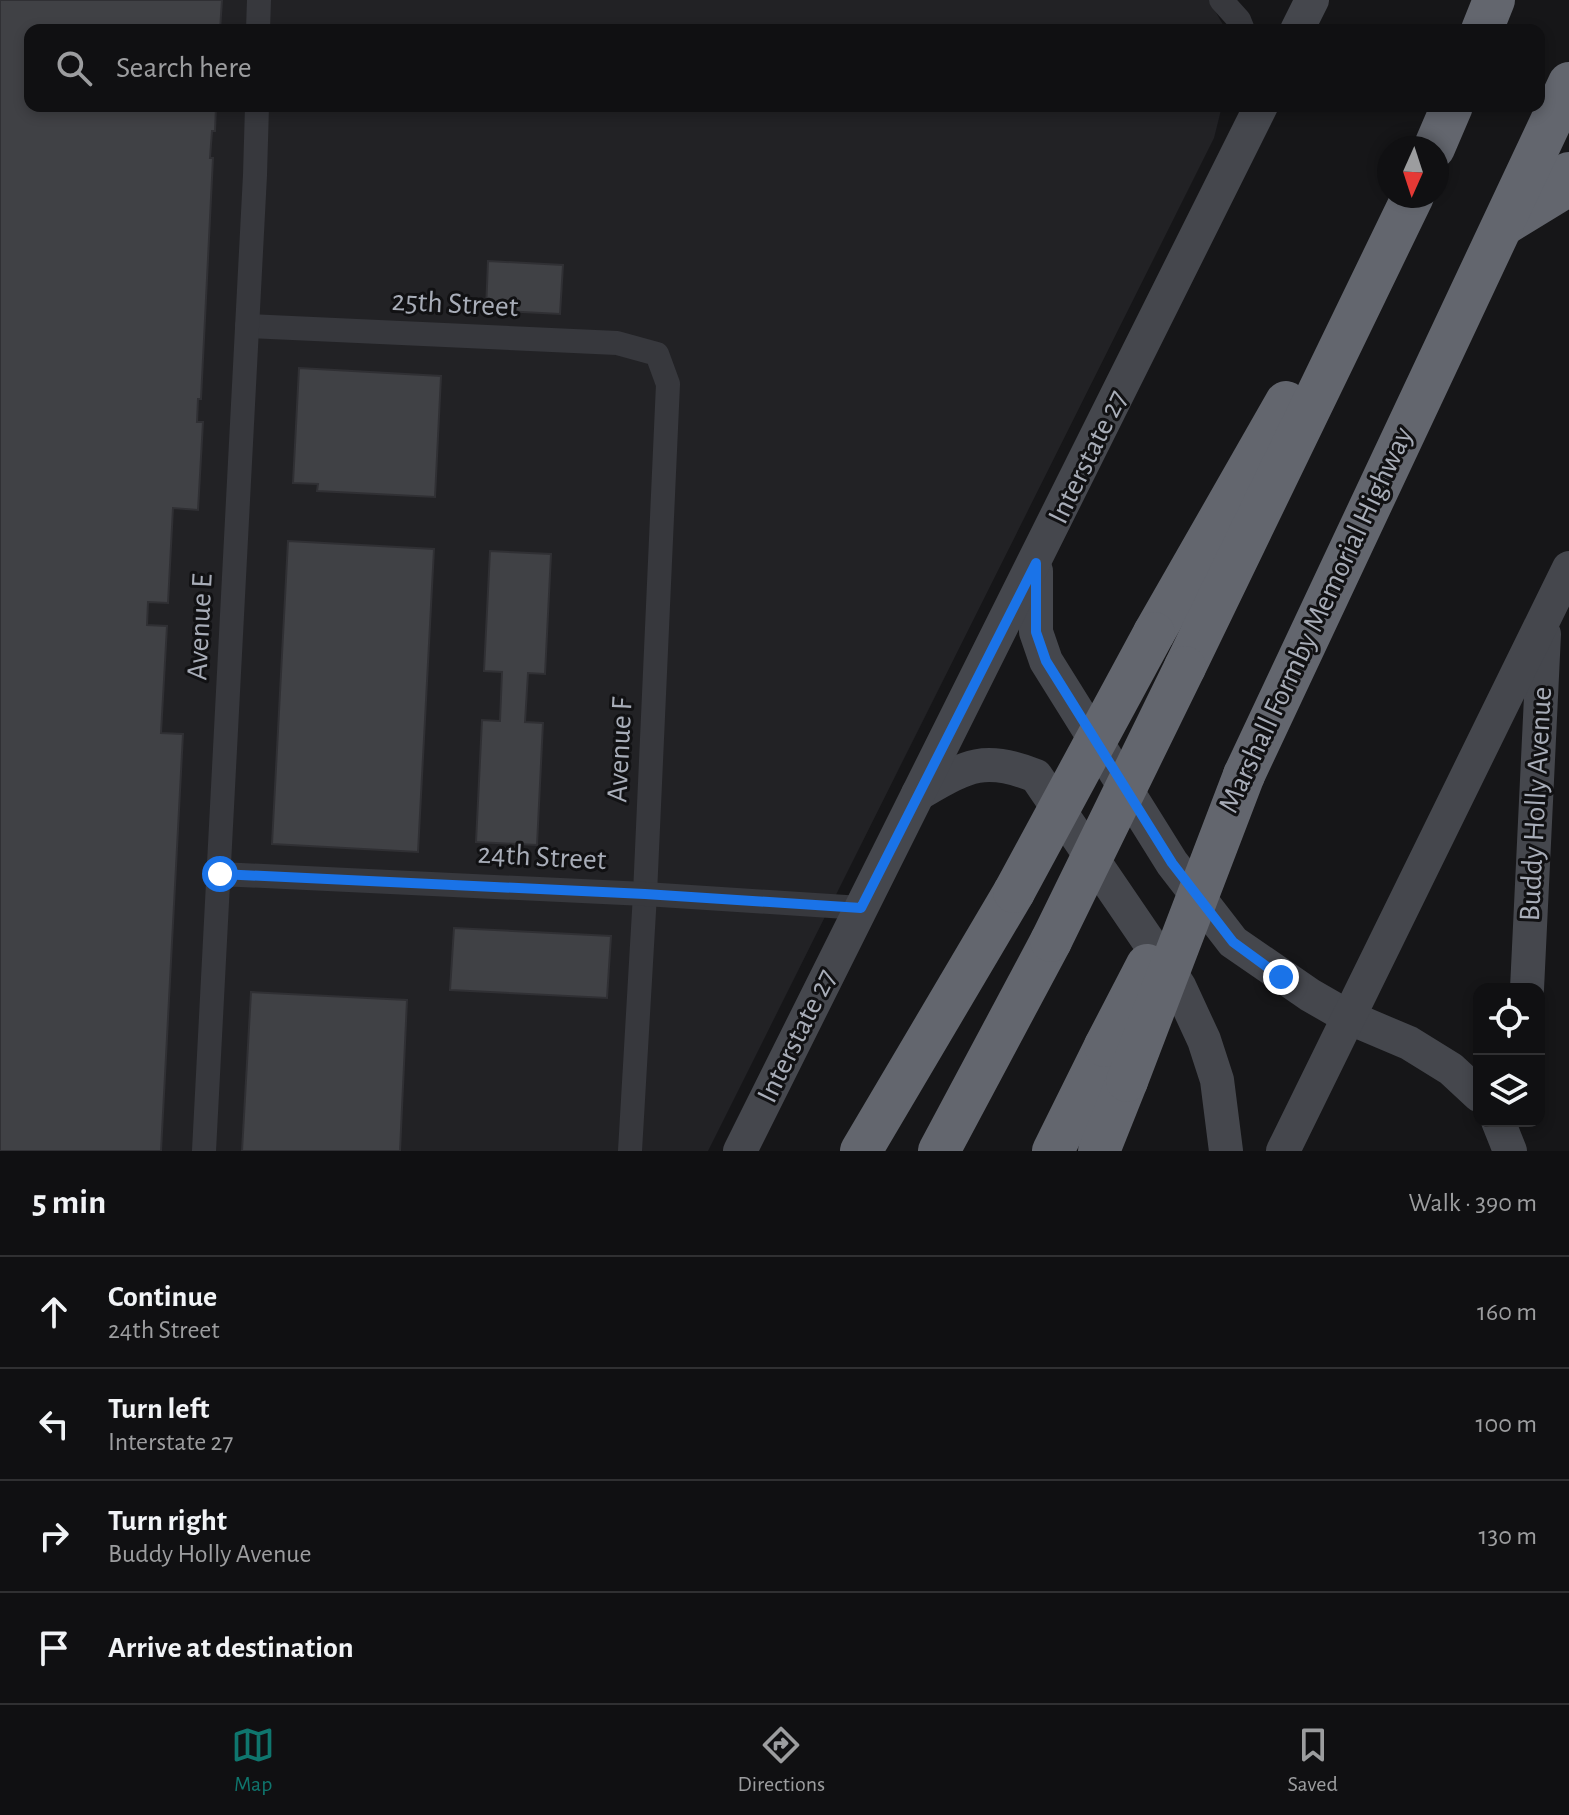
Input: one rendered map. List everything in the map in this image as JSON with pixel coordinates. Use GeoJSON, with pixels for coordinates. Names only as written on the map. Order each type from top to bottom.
{"type":"FeatureCollection","features":[{"type":"Feature","properties":{"kind":"highway"},"geometry":{"type":"LineString","coordinates":[[1473,24],[1479,0]]}},
{"type":"Feature","properties":{"kind":"highway"},"geometry":{"type":"LineString","coordinates":[[1484,24],[1494,0]]}},
{"type":"Feature","properties":{"kind":"highway","name":"Marshall Formby Memorial Highway"},"geometry":{"type":"LineString","coordinates":[[1053,1151],[1244,775],[1569,83]]}},
{"type":"Feature","properties":{"kind":"highway"},"geometry":{"type":"LineString","coordinates":[[1439,136],[1449,112]]}},
{"type":"Feature","properties":{"kind":"highway"},"geometry":{"type":"LineString","coordinates":[[1505,224],[1559,191],[1569,173]]}},
{"type":"Feature","properties":{"kind":"highway"},"geometry":{"type":"LineString","coordinates":[[939,1151],[1051,941],[1407,208]]}},
{"type":"Feature","properties":{"kind":"highway"},"geometry":{"type":"LineString","coordinates":[[861,1151],[1014,892],[1154,633],[1295,386],[1352,326]]}},
{"type":"Feature","properties":{"kind":"highway"},"geometry":{"type":"LineString","coordinates":[[1099,1151],[1244,775]]}},
{"type":"Feature","properties":{"kind":"main road"},"geometry":{"type":"LineString","coordinates":[[1300,24],[1312,0]]}},
{"type":"Feature","properties":{"kind":"main road","name":"Interstate 27"},"geometry":{"type":"LineString","coordinates":[[740,1151],[1036,563],[1258,112]]}},
{"type":"Feature","properties":{"kind":"main road"},"geometry":{"type":"LineString","coordinates":[[1036,563],[1036,632],[1046,661],[1172,863],[1233,942],[1281,977],[1350,1018],[1409,1043],[1451,1069],[1473,1089]]}},
{"type":"Feature","properties":{"kind":"main road"},"geometry":{"type":"LineString","coordinates":[[1283,1151],[1569,568]]}},
{"type":"Feature","properties":{"kind":"main road","name":"Buddy Holly Avenue"},"geometry":{"type":"LineString","coordinates":[[1527,983],[1545,619]]}},
{"type":"Feature","properties":{"kind":"main road"},"geometry":{"type":"LineString","coordinates":[[918,794],[957,771],[988,763],[1012,766],[1036,776],[1179,986],[1204,1040],[1217,1080],[1226,1151]]}},
{"type":"Feature","properties":{"kind":"main road"},"geometry":{"type":"LineString","coordinates":[[1500,1127],[1510,1151]]}},
{"type":"Feature","properties":{"kind":"main road"},"geometry":{"type":"LineString","coordinates":[[1521,1151],[1522,1127]]}},
{"type":"Feature","properties":{"kind":"street"},"geometry":{"type":"LineString","coordinates":[[258,24],[259,0]]}},
{"type":"Feature","properties":{"kind":"street"},"geometry":{"type":"LineString","coordinates":[[1221,0],[1241,24]]}},
{"type":"Feature","properties":{"kind":"street","name":"Avenue E"},"geometry":{"type":"LineString","coordinates":[[204,1151],[257,112]]}},
{"type":"Feature","properties":{"kind":"street","name":"25th Street"},"geometry":{"type":"LineString","coordinates":[[247,326],[617,343],[657,354]]}},
{"type":"Feature","properties":{"kind":"street","name":"Avenue F"},"geometry":{"type":"LineString","coordinates":[[630,1151],[668,384],[657,354]]}},
{"type":"Feature","properties":{"kind":"street","name":"24th Street"},"geometry":{"type":"LineString","coordinates":[[220,874],[645,894],[861,908]]}},
{"type":"Feature","properties":{"kind":"shaded area"},"geometry":{"type":"Polygon","coordinates":[[[0,0],[1209,0],[1223,24],[24,24],[24,112],[1220,112],[1214,138],[708,1151],[0,1151],[0,0]]]}},
{"type":"Feature","properties":{"kind":"building"},"geometry":{"type":"Polygon","coordinates":[[[0,0],[222,0],[220,24],[24,24],[24,112],[216,112],[210,158],[213,158],[201,399],[198,399],[197,422],[203,422],[198,510],[173,508],[168,603],[148,602],[147,625],[167,626],[161,733],[183,734],[161,1151],[0,1151],[0,0]]]}},
{"type":"Feature","properties":{"kind":"building"},"geometry":{"type":"Polygon","coordinates":[[[488,261],[563,265],[560,314],[486,310],[488,261]]]}},
{"type":"Feature","properties":{"kind":"building"},"geometry":{"type":"Polygon","coordinates":[[[299,368],[441,376],[435,497],[317,491],[318,484],[293,483],[299,368]]]}},
{"type":"Feature","properties":{"kind":"building"},"geometry":{"type":"Polygon","coordinates":[[[288,541],[434,549],[418,852],[272,844],[288,541]]]}},
{"type":"Feature","properties":{"kind":"building"},"geometry":{"type":"Polygon","coordinates":[[[490,551],[551,554],[545,674],[528,673],[525,722],[543,723],[537,845],[476,842],[482,720],[500,721],[502,672],[484,671],[490,551]]]}},
{"type":"Feature","properties":{"kind":"building"},"geometry":{"type":"Polygon","coordinates":[[[454,928],[611,936],[607,998],[450,990],[454,928]]]}},
{"type":"Feature","properties":{"kind":"building"},"geometry":{"type":"Polygon","coordinates":[[[251,992],[407,1000],[400,1151],[242,1151],[251,992]]]}},
{"type":"Feature","properties":{"kind":"route"},"geometry":{"type":"LineString","coordinates":[[220,874],[645,894],[861,908],[1036,563],[1036,632],[1046,661],[1172,863],[1233,942],[1281,977]]}}]}
